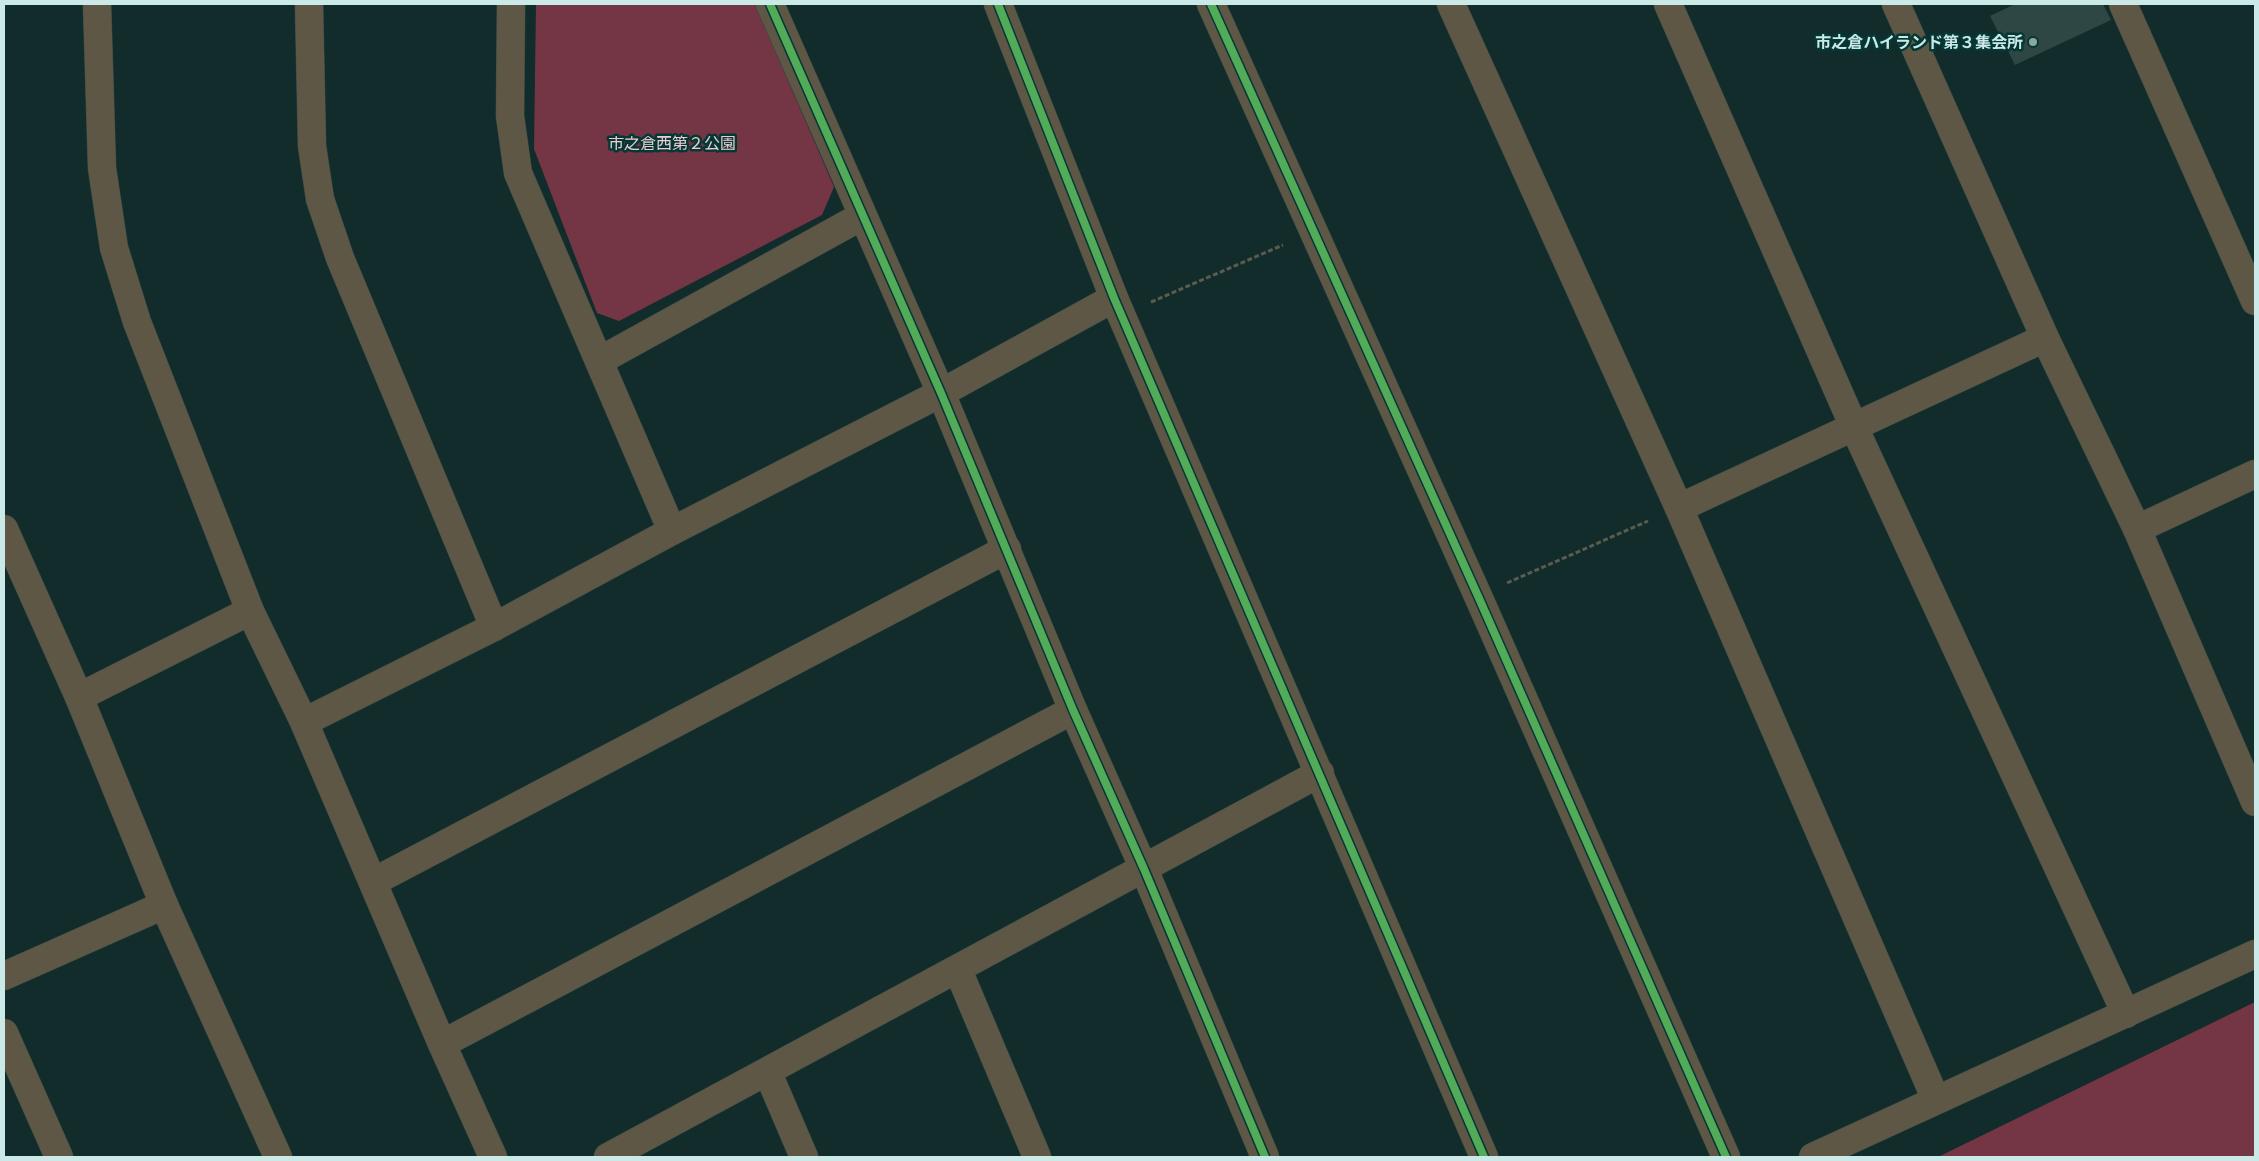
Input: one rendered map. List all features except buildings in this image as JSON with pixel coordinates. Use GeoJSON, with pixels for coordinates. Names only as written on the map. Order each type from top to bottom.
{"type":"FeatureCollection","features":[{"type":"Feature","properties":{"kind":"street"},"geometry":{"type":"LineString","coordinates":[[97,4],[102,168],[114,248],[137,322],[250,611],[304,722],[442,1044],[493,1157]]}},
{"type":"Feature","properties":{"kind":"street"},"geometry":{"type":"LineString","coordinates":[[309,4],[312,146],[320,199],[340,258],[494,627]]}},
{"type":"Feature","properties":{"kind":"street"},"geometry":{"type":"LineString","coordinates":[[511,4],[510,116],[518,173],[672,530]]}},
{"type":"Feature","properties":{"kind":"street"},"geometry":{"type":"LineString","coordinates":[[770,4],[941,393],[1073,710],[1144,869],[1265,1157]]}},
{"type":"Feature","properties":{"kind":"street"},"geometry":{"type":"LineString","coordinates":[[998,4],[1118,306],[1484,1157]]}},
{"type":"Feature","properties":{"kind":"street"},"geometry":{"type":"LineString","coordinates":[[1211,4],[1478,596],[1726,1157]]}},
{"type":"Feature","properties":{"kind":"street"},"geometry":{"type":"LineString","coordinates":[[1452,4],[1679,508],[1936,1100]]}},
{"type":"Feature","properties":{"kind":"street"},"geometry":{"type":"LineString","coordinates":[[1668,4],[1854,427],[2126,1014]]}},
{"type":"Feature","properties":{"kind":"street"},"geometry":{"type":"LineString","coordinates":[[1896,4],[2044,338],[2137,529],[2255,802]]}},
{"type":"Feature","properties":{"kind":"street"},"geometry":{"type":"LineString","coordinates":[[2122,4],[2255,301]]}},
{"type":"Feature","properties":{"kind":"street"},"geometry":{"type":"LineString","coordinates":[[599,361],[862,216]]}},
{"type":"Feature","properties":{"kind":"street"},"geometry":{"type":"LineString","coordinates":[[304,722],[494,627],[672,530],[941,393],[1118,306]]}},
{"type":"Feature","properties":{"kind":"street"},"geometry":{"type":"LineString","coordinates":[[1679,508],[2044,338]]}},
{"type":"Feature","properties":{"kind":"street"},"geometry":{"type":"LineString","coordinates":[[2137,529],[2255,474]]}},
{"type":"Feature","properties":{"kind":"street"},"geometry":{"type":"LineString","coordinates":[[4,529],[79,697],[164,905],[278,1157]]}},
{"type":"Feature","properties":{"kind":"street"},"geometry":{"type":"LineString","coordinates":[[373,882],[1006,549]]}},
{"type":"Feature","properties":{"kind":"street"},"geometry":{"type":"LineString","coordinates":[[79,697],[250,611]]}},
{"type":"Feature","properties":{"kind":"street"},"geometry":{"type":"LineString","coordinates":[[442,1044],[1073,710]]}},
{"type":"Feature","properties":{"kind":"street"},"geometry":{"type":"LineString","coordinates":[[608,1157],[958,970],[1320,773]]}},
{"type":"Feature","properties":{"kind":"street"},"geometry":{"type":"LineString","coordinates":[[4,976],[164,905]]}},
{"type":"Feature","properties":{"kind":"street"},"geometry":{"type":"LineString","coordinates":[[1813,1157],[2255,954]]}},
{"type":"Feature","properties":{"kind":"street"},"geometry":{"type":"LineString","coordinates":[[958,970],[1037,1157]]}},
{"type":"Feature","properties":{"kind":"street"},"geometry":{"type":"LineString","coordinates":[[4,1033],[59,1157]]}},
{"type":"Feature","properties":{"kind":"street"},"geometry":{"type":"LineString","coordinates":[[768,1072],[804,1157]]}},
{"type":"Feature","properties":{"kind":"path"},"geometry":{"type":"LineString","coordinates":[[1118,306],[1313,232]]}},
{"type":"Feature","properties":{"kind":"path"},"geometry":{"type":"LineString","coordinates":[[1478,596],[1679,508]]}},
{"type":"Feature","properties":{"kind":"green space","name":"市之倉西第２公園"},"geometry":{"type":"Polygon","coordinates":[[[536,4],[755,4],[834,187],[822,215],[619,321],[597,313],[534,149],[536,4]]]}},
{"type":"Feature","properties":{"kind":"green space"},"geometry":{"type":"Polygon","coordinates":[[[2255,1002],[2255,1157],[1938,1157],[2255,1002]]]}},
{"type":"Feature","properties":{"kind":"cycle path"},"geometry":{"type":"LineString","coordinates":[[770,4],[941,393],[1073,710],[1144,869],[1265,1157]]}},
{"type":"Feature","properties":{"kind":"cycle path"},"geometry":{"type":"LineString","coordinates":[[998,4],[1114,298],[1484,1157]]}},
{"type":"Feature","properties":{"kind":"cycle path"},"geometry":{"type":"LineString","coordinates":[[1211,4],[1478,596],[1726,1157]]}},
{"type":"Feature","properties":{"kind":"place","name":"市之倉ハイランド第３集会所"},"geometry":{"type":"Point","coordinates":[2033,42]}}]}
